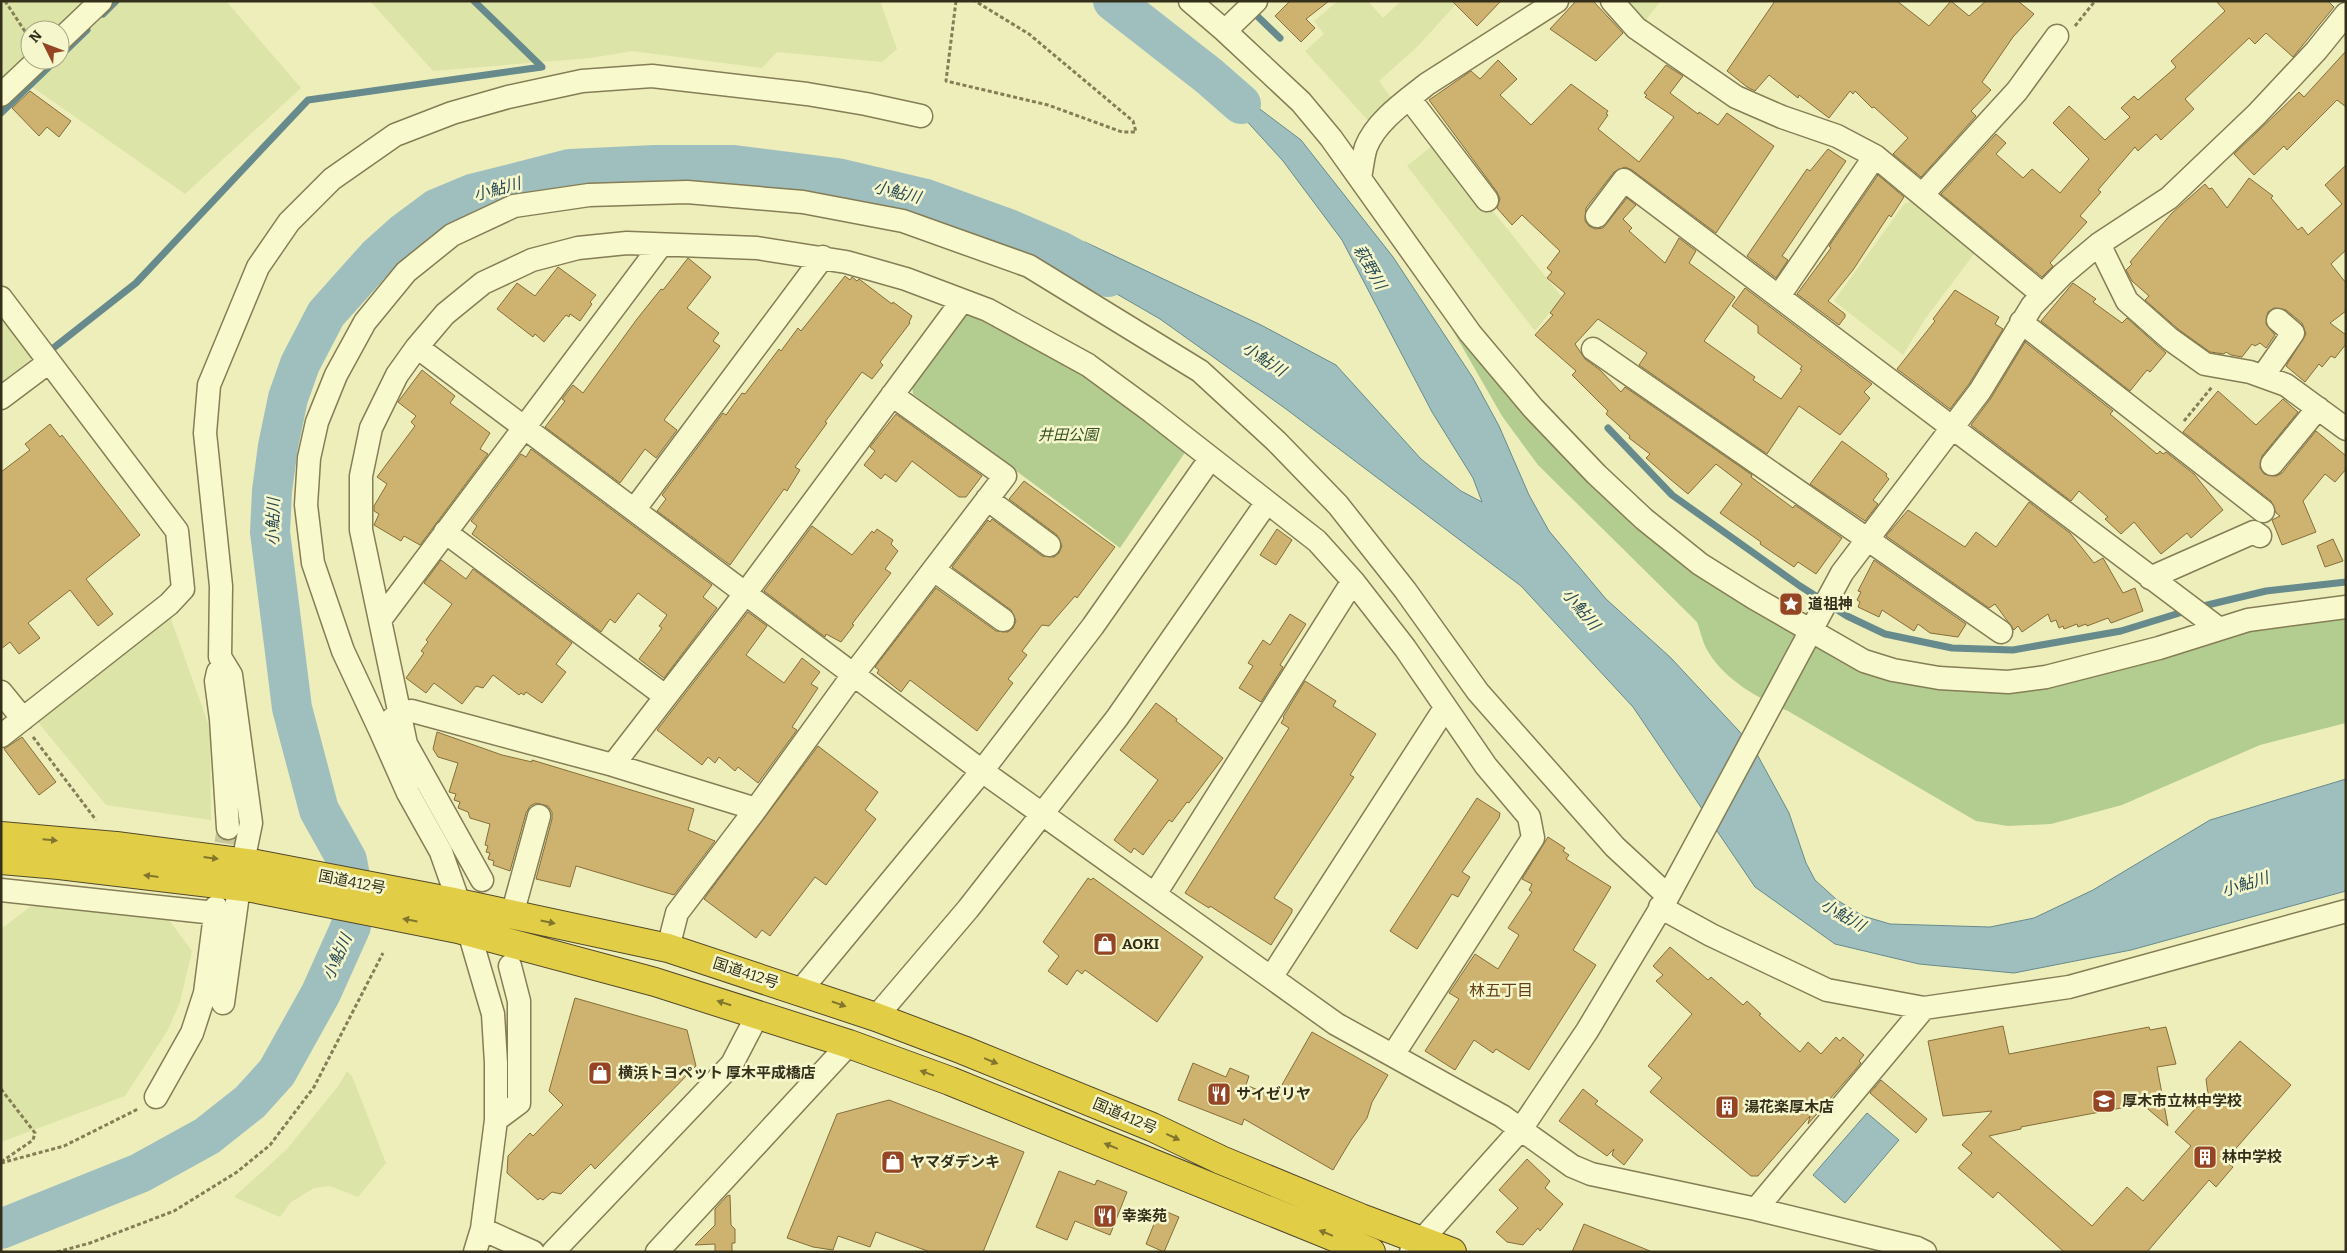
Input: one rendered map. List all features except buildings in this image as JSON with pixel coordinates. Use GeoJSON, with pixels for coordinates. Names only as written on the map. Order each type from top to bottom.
{"type":"FeatureCollection","features":[{"type":"Feature","properties":{"kind":"highway","name":"国道412号"},"geometry":{"type":"LineString","coordinates":[[1,836],[116,846],[248,875],[459,916],[849,1044],[959,1084],[1372,1252]]}},
{"type":"Feature","properties":{"kind":"highway","name":"国道412号"},"geometry":{"type":"LineString","coordinates":[[1,860],[248,875]]}},
{"type":"Feature","properties":{"kind":"highway","name":"国道412号"},"geometry":{"type":"LineString","coordinates":[[459,916],[512,914],[668,948],[800,991],[876,1017],[1143,1123],[1221,1160],[1361,1218],[1416,1246],[1452,1252]]}},
{"type":"Feature","properties":{"kind":"street"},"geometry":{"type":"LineString","coordinates":[[70,30],[101,1]]}},
{"type":"Feature","properties":{"kind":"street"},"geometry":{"type":"LineString","coordinates":[[1190,1],[1301,102],[1360,178],[1470,333],[1533,408],[1596,474],[1644,519],[1700,564],[1754,598],[1820,611],[1864,661],[1893,670],[1940,678],[2008,682],[2056,675],[2159,648],[2248,620],[2346,607]]}},
{"type":"Feature","properties":{"kind":"street"},"geometry":{"type":"LineString","coordinates":[[1225,31],[1256,1]]}},
{"type":"Feature","properties":{"kind":"street"},"geometry":{"type":"LineString","coordinates":[[1360,178],[1366,146],[1379,126],[1409,98],[1426,84],[1557,1]]}},
{"type":"Feature","properties":{"kind":"street"},"geometry":{"type":"LineString","coordinates":[[1612,1],[1636,28],[1736,97],[1782,117],[1837,136],[1875,156],[2042,294]]}},
{"type":"Feature","properties":{"kind":"street"},"geometry":{"type":"LineString","coordinates":[[1416,1246],[1521,1129],[1587,1030],[1684,867],[1842,573],[1980,391],[2021,322],[2042,294],[2099,244],[2169,198],[2257,114],[2316,51],[2346,14]]}},
{"type":"Feature","properties":{"kind":"street"},"geometry":{"type":"LineString","coordinates":[[1922,195],[1982,119],[2017,91],[2065,33]]}},
{"type":"Feature","properties":{"kind":"street"},"geometry":{"type":"LineString","coordinates":[[1,95],[27,70]]}},
{"type":"Feature","properties":{"kind":"street"},"geometry":{"type":"LineString","coordinates":[[228,828],[222,728],[216,681],[220,657],[221,586],[204,433],[209,385],[258,267],[289,222],[332,179],[395,134],[452,113],[508,97],[582,81],[652,76],[711,82],[806,94],[866,104],[920,116]]}},
{"type":"Feature","properties":{"kind":"street"},"geometry":{"type":"LineString","coordinates":[[1409,98],[1487,200]]}},
{"type":"Feature","properties":{"kind":"street"},"geometry":{"type":"LineString","coordinates":[[1779,296],[1875,156]]}},
{"type":"Feature","properties":{"kind":"street"},"geometry":{"type":"LineString","coordinates":[[1597,216],[1624,180],[2218,628]]}},
{"type":"Feature","properties":{"kind":"street"},"geometry":{"type":"LineString","coordinates":[[475,1252],[482,1229],[496,1120],[493,1014],[459,916],[440,852],[408,793],[343,651],[313,563],[306,505],[309,458],[317,422],[336,375],[365,322],[406,272],[452,235],[514,206],[599,194],[687,192],[803,202],[903,221],[1029,266],[1200,371],[1276,441],[1338,505],[1405,590],[1478,692],[1664,901],[1711,935],[1827,990],[1924,1008],[2069,987],[2346,911]]}},
{"type":"Feature","properties":{"kind":"street"},"geometry":{"type":"LineString","coordinates":[[482,880],[406,744],[361,530],[361,476],[371,428],[397,375],[417,347],[445,314],[483,283],[532,260],[578,248],[626,243],[757,248],[823,257],[906,279],[988,310],[1088,365],[1152,412],[1317,541],[1405,648],[1486,766],[1529,817],[1532,838],[1393,1055]]}},
{"type":"Feature","properties":{"kind":"street"},"geometry":{"type":"LineString","coordinates":[[2099,244],[2127,301],[2170,339],[2205,364],[2263,376],[2286,385],[2346,429]]}},
{"type":"Feature","properties":{"kind":"street"},"geometry":{"type":"LineString","coordinates":[[380,620],[662,245]]}},
{"type":"Feature","properties":{"kind":"street"},"geometry":{"type":"LineString","coordinates":[[634,510],[823,257]]}},
{"type":"Feature","properties":{"kind":"street"},"geometry":{"type":"LineString","coordinates":[[1,298],[177,531],[183,589],[168,604],[1,736]]}},
{"type":"Feature","properties":{"kind":"street"},"geometry":{"type":"LineString","coordinates":[[613,765],[745,594],[962,301]]}},
{"type":"Feature","properties":{"kind":"street"},"geometry":{"type":"LineString","coordinates":[[2263,376],[2293,333],[2278,320]]}},
{"type":"Feature","properties":{"kind":"street"},"geometry":{"type":"LineString","coordinates":[[2021,322],[2263,511]]}},
{"type":"Feature","properties":{"kind":"street"},"geometry":{"type":"LineString","coordinates":[[417,347],[853,676],[1043,814],[1272,976],[1336,1024],[1502,1116],[1572,1166],[1591,1174],[1756,1209],[1908,1246],[1925,1252]]}},
{"type":"Feature","properties":{"kind":"street"},"geometry":{"type":"LineString","coordinates":[[1593,349],[2001,632]]}},
{"type":"Feature","properties":{"kind":"street"},"geometry":{"type":"LineString","coordinates":[[1,398],[45,356]]}},
{"type":"Feature","properties":{"kind":"street"},"geometry":{"type":"LineString","coordinates":[[668,948],[677,913],[853,676],[1005,476],[892,395]]}},
{"type":"Feature","properties":{"kind":"street"},"geometry":{"type":"LineString","coordinates":[[2272,464],[2318,408]]}},
{"type":"Feature","properties":{"kind":"street"},"geometry":{"type":"LineString","coordinates":[[800,991],[982,770],[1093,626],[1210,459]]}},
{"type":"Feature","properties":{"kind":"street"},"geometry":{"type":"LineString","coordinates":[[988,499],[1050,546]]}},
{"type":"Feature","properties":{"kind":"street"},"geometry":{"type":"LineString","coordinates":[[876,1017],[968,909],[1117,718],[1267,502]]}},
{"type":"Feature","properties":{"kind":"street"},"geometry":{"type":"LineString","coordinates":[[445,532],[665,696]]}},
{"type":"Feature","properties":{"kind":"street"},"geometry":{"type":"LineString","coordinates":[[2150,578],[2254,532],[2260,536]]}},
{"type":"Feature","properties":{"kind":"street"},"geometry":{"type":"LineString","coordinates":[[934,570],[1002,620]]}},
{"type":"Feature","properties":{"kind":"street"},"geometry":{"type":"LineString","coordinates":[[1155,894],[1352,582]]}},
{"type":"Feature","properties":{"kind":"street"},"geometry":{"type":"LineString","coordinates":[[220,657],[231,675],[251,823],[248,875],[223,1003]]}},
{"type":"Feature","properties":{"kind":"street"},"geometry":{"type":"LineString","coordinates":[[1,692],[23,719]]}},
{"type":"Feature","properties":{"kind":"street"},"geometry":{"type":"LineString","coordinates":[[1272,976],[1444,706],[1478,692]]}},
{"type":"Feature","properties":{"kind":"street"},"geometry":{"type":"LineString","coordinates":[[380,730],[400,712],[412,711],[613,765],[756,809]]}},
{"type":"Feature","properties":{"kind":"street"},"geometry":{"type":"LineString","coordinates":[[512,914],[525,840],[539,816]]}},
{"type":"Feature","properties":{"kind":"street"},"geometry":{"type":"LineString","coordinates":[[1,890],[215,910],[205,993],[192,1033],[156,1097]]}},
{"type":"Feature","properties":{"kind":"street"},"geometry":{"type":"LineString","coordinates":[[496,1120],[519,1103],[519,1001],[510,966]]}},
{"type":"Feature","properties":{"kind":"street"},"geometry":{"type":"LineString","coordinates":[[1756,1209],[1924,1008]]}},
{"type":"Feature","properties":{"kind":"street"},"geometry":{"type":"LineString","coordinates":[[553,1252],[732,1064],[758,1014]]}},
{"type":"Feature","properties":{"kind":"street"},"geometry":{"type":"LineString","coordinates":[[657,1252],[849,1044]]}},
{"type":"Feature","properties":{"kind":"street"},"geometry":{"type":"LineString","coordinates":[[482,1229],[533,1252]]}},
{"type":"Feature","properties":{"kind":"path"},"geometry":{"type":"LineString","coordinates":[[5,1],[20,23]]}},
{"type":"Feature","properties":{"kind":"path"},"geometry":{"type":"LineString","coordinates":[[956,1],[946,81],[1048,105],[1122,132],[1136,132],[1133,121],[1029,34],[975,1]]}},
{"type":"Feature","properties":{"kind":"path"},"geometry":{"type":"LineString","coordinates":[[2065,33],[2095,1]]}},
{"type":"Feature","properties":{"kind":"path"},"geometry":{"type":"LineString","coordinates":[[2169,438],[2229,368]]}},
{"type":"Feature","properties":{"kind":"path"},"geometry":{"type":"LineString","coordinates":[[23,719],[25,726],[116,846]]}},
{"type":"Feature","properties":{"kind":"path"},"geometry":{"type":"LineString","coordinates":[[57,1252],[90,1244],[174,1211],[237,1172],[270,1145],[314,1087],[383,953]]}},
{"type":"Feature","properties":{"kind":"path"},"geometry":{"type":"LineString","coordinates":[[1,1089],[35,1133],[34,1140],[1,1162]]}},
{"type":"Feature","properties":{"kind":"path"},"geometry":{"type":"LineString","coordinates":[[1,1162],[64,1146],[144,1107],[156,1097]]}},
{"type":"Feature","properties":{"kind":"green space"},"geometry":{"type":"Polygon","coordinates":[[[1,1],[84,1],[64,20],[20,20],[20,60],[1,78],[1,1]]]}},
{"type":"Feature","properties":{"kind":"green space"},"geometry":{"type":"Polygon","coordinates":[[[119,1],[226,1],[301,88],[185,194],[31,86],[48,70],[70,70],[70,48],[119,1]]]}},
{"type":"Feature","properties":{"kind":"green space"},"geometry":{"type":"Polygon","coordinates":[[[370,1],[880,1],[897,49],[882,62],[777,52],[762,68],[632,51],[591,58],[433,71],[370,1]]]}},
{"type":"Feature","properties":{"kind":"green space"},"geometry":{"type":"Polygon","coordinates":[[[1338,1],[1368,1],[1383,18],[1401,1],[1459,1],[1417,47],[1379,81],[1395,103],[1373,126],[1305,51],[1324,34],[1314,21],[1338,1]]]}},
{"type":"Feature","properties":{"kind":"green space"},"geometry":{"type":"Polygon","coordinates":[[[1618,1],[1661,1],[1641,26],[1618,1]]]}},
{"type":"Feature","properties":{"kind":"green space"},"geometry":{"type":"Polygon","coordinates":[[[1437,142],[1562,297],[1535,331],[1407,166],[1437,142]]]}},
{"type":"Feature","properties":{"kind":"green space"},"geometry":{"type":"Polygon","coordinates":[[[1914,200],[1974,254],[1925,319],[1903,355],[1834,301],[1904,204],[1914,200]]]}},
{"type":"Feature","properties":{"kind":"green space"},"geometry":{"type":"Polygon","coordinates":[[[1,306],[38,353],[1,383],[1,306]]]}},
{"type":"Feature","properties":{"kind":"green space","name":"井田公園"},"geometry":{"type":"Polygon","coordinates":[[[973,315],[1024,339],[1096,382],[1186,451],[1120,548],[913,394],[912,385],[964,317],[973,315]]]}},
{"type":"Feature","properties":{"kind":"green space"},"geometry":{"type":"Polygon","coordinates":[[[1453,323],[1576,465],[1794,630],[1999,689],[2228,633],[2346,614],[2346,723],[2260,745],[2122,805],[2051,824],[2008,826],[1976,821],[1788,711],[1753,694],[1731,678],[1713,659],[1706,648],[1697,622],[1538,465],[1502,416],[1452,329],[1453,323]]]}},
{"type":"Feature","properties":{"kind":"green space"},"geometry":{"type":"Polygon","coordinates":[[[170,616],[210,729],[211,820],[106,805],[37,721],[170,616]]]}},
{"type":"Feature","properties":{"kind":"green space"},"geometry":{"type":"Polygon","coordinates":[[[39,900],[164,913],[192,951],[180,1002],[168,1030],[125,1096],[1,1142],[1,929],[39,900]]]}},
{"type":"Feature","properties":{"kind":"green space"},"geometry":{"type":"Polygon","coordinates":[[[347,1071],[352,1076],[386,1163],[358,1197],[330,1186],[314,1188],[291,1202],[280,1217],[234,1197],[287,1149],[339,1085],[347,1071]]]}},
{"type":"Feature","properties":{"kind":"water"},"geometry":{"type":"Polygon","coordinates":[[[1184,52],[1301,140],[1393,257],[1473,378],[1499,426],[1529,495],[1549,531],[1606,599],[1671,658],[1752,745],[1789,813],[1806,863],[1815,880],[1837,900],[1863,916],[1890,924],[1990,927],[2034,918],[2093,890],[2210,820],[2346,779],[2346,891],[2131,950],[2014,973],[1919,964],[1835,944],[1755,887],[1633,707],[1521,586],[1286,409],[1160,319],[1072,268],[1060,251],[1072,245],[1085,242],[1261,325],[1336,365],[1421,459],[1461,491],[1482,502],[1473,478],[1432,412],[1342,240],[1283,161],[1184,52]]]}},
{"type":"Feature","properties":{"kind":"water"},"geometry":{"type":"Polygon","coordinates":[[[1867,1113],[1899,1140],[1845,1203],[1813,1175],[1867,1113]]]}},
{"type":"Feature","properties":{"kind":"waterway"},"geometry":{"type":"LineString","coordinates":[[103,14],[116,1]]}},
{"type":"Feature","properties":{"kind":"waterway"},"geometry":{"type":"LineString","coordinates":[[47,353],[136,283],[308,100],[542,67],[474,1]]}},
{"type":"Feature","properties":{"kind":"waterway","name":"萩野川"},"geometry":{"type":"LineString","coordinates":[[1113,1],[1209,76],[1241,104]]}},
{"type":"Feature","properties":{"kind":"waterway"},"geometry":{"type":"LineString","coordinates":[[1251,10],[1280,38]]}},
{"type":"Feature","properties":{"kind":"waterway"},"geometry":{"type":"LineString","coordinates":[[70,46],[87,30]]}},
{"type":"Feature","properties":{"kind":"waterway"},"geometry":{"type":"LineString","coordinates":[[1,113],[46,70]]}},
{"type":"Feature","properties":{"kind":"waterway","name":"小鮎川"},"geometry":{"type":"LineString","coordinates":[[1,1229],[140,1173],[207,1136],[250,1102],[277,1072],[321,993],[351,926],[353,893],[347,860],[319,810],[292,708],[270,532],[272,491],[278,446],[288,398],[300,364],[326,314],[377,257],[405,232],[436,209],[472,194],[570,169],[655,165],[734,165],[837,178],[926,199],[1009,229],[1060,251],[1108,277]]}},
{"type":"Feature","properties":{"kind":"waterway"},"geometry":{"type":"LineString","coordinates":[[1608,428],[1672,495],[1800,586],[1847,616],[1885,634],[1952,648],[2013,650],[2121,631],[2186,611]]}},
{"type":"Feature","properties":{"kind":"waterway"},"geometry":{"type":"LineString","coordinates":[[2199,607],[2266,591],[2346,582]]}},
{"type":"Feature","properties":{"kind":"tunnel"},"geometry":{"type":"LineString","coordinates":[[220,876],[228,828]]}},
{"type":"Feature","properties":{"kind":"place","name":"道祖神"},"geometry":{"type":"Point","coordinates":[1791,604]}},
{"type":"Feature","properties":{"kind":"place","name":"AOKI"},"geometry":{"type":"Point","coordinates":[1105,944]}},
{"type":"Feature","properties":{"kind":"place","name":"横浜トヨペット 厚木平成橋店"},"geometry":{"type":"Point","coordinates":[600,1073]}},
{"type":"Feature","properties":{"kind":"place","name":"サイゼリヤ"},"geometry":{"type":"Point","coordinates":[1219,1094]}},
{"type":"Feature","properties":{"kind":"place","name":"厚木市立林中学校"},"geometry":{"type":"Point","coordinates":[2104,1101]}},
{"type":"Feature","properties":{"kind":"place","name":"湯花楽厚木店"},"geometry":{"type":"Point","coordinates":[1727,1107]}},
{"type":"Feature","properties":{"kind":"place","name":"林中学校"},"geometry":{"type":"Point","coordinates":[2205,1157]}},
{"type":"Feature","properties":{"kind":"place","name":"ヤマダデンキ"},"geometry":{"type":"Point","coordinates":[893,1162]}},
{"type":"Feature","properties":{"kind":"place","name":"幸楽苑"},"geometry":{"type":"Point","coordinates":[1105,1216]}},
{"type":"Feature","properties":{"kind":"district","name":"林五丁目"},"geometry":{"type":"Point","coordinates":[1501,990]}}]}
